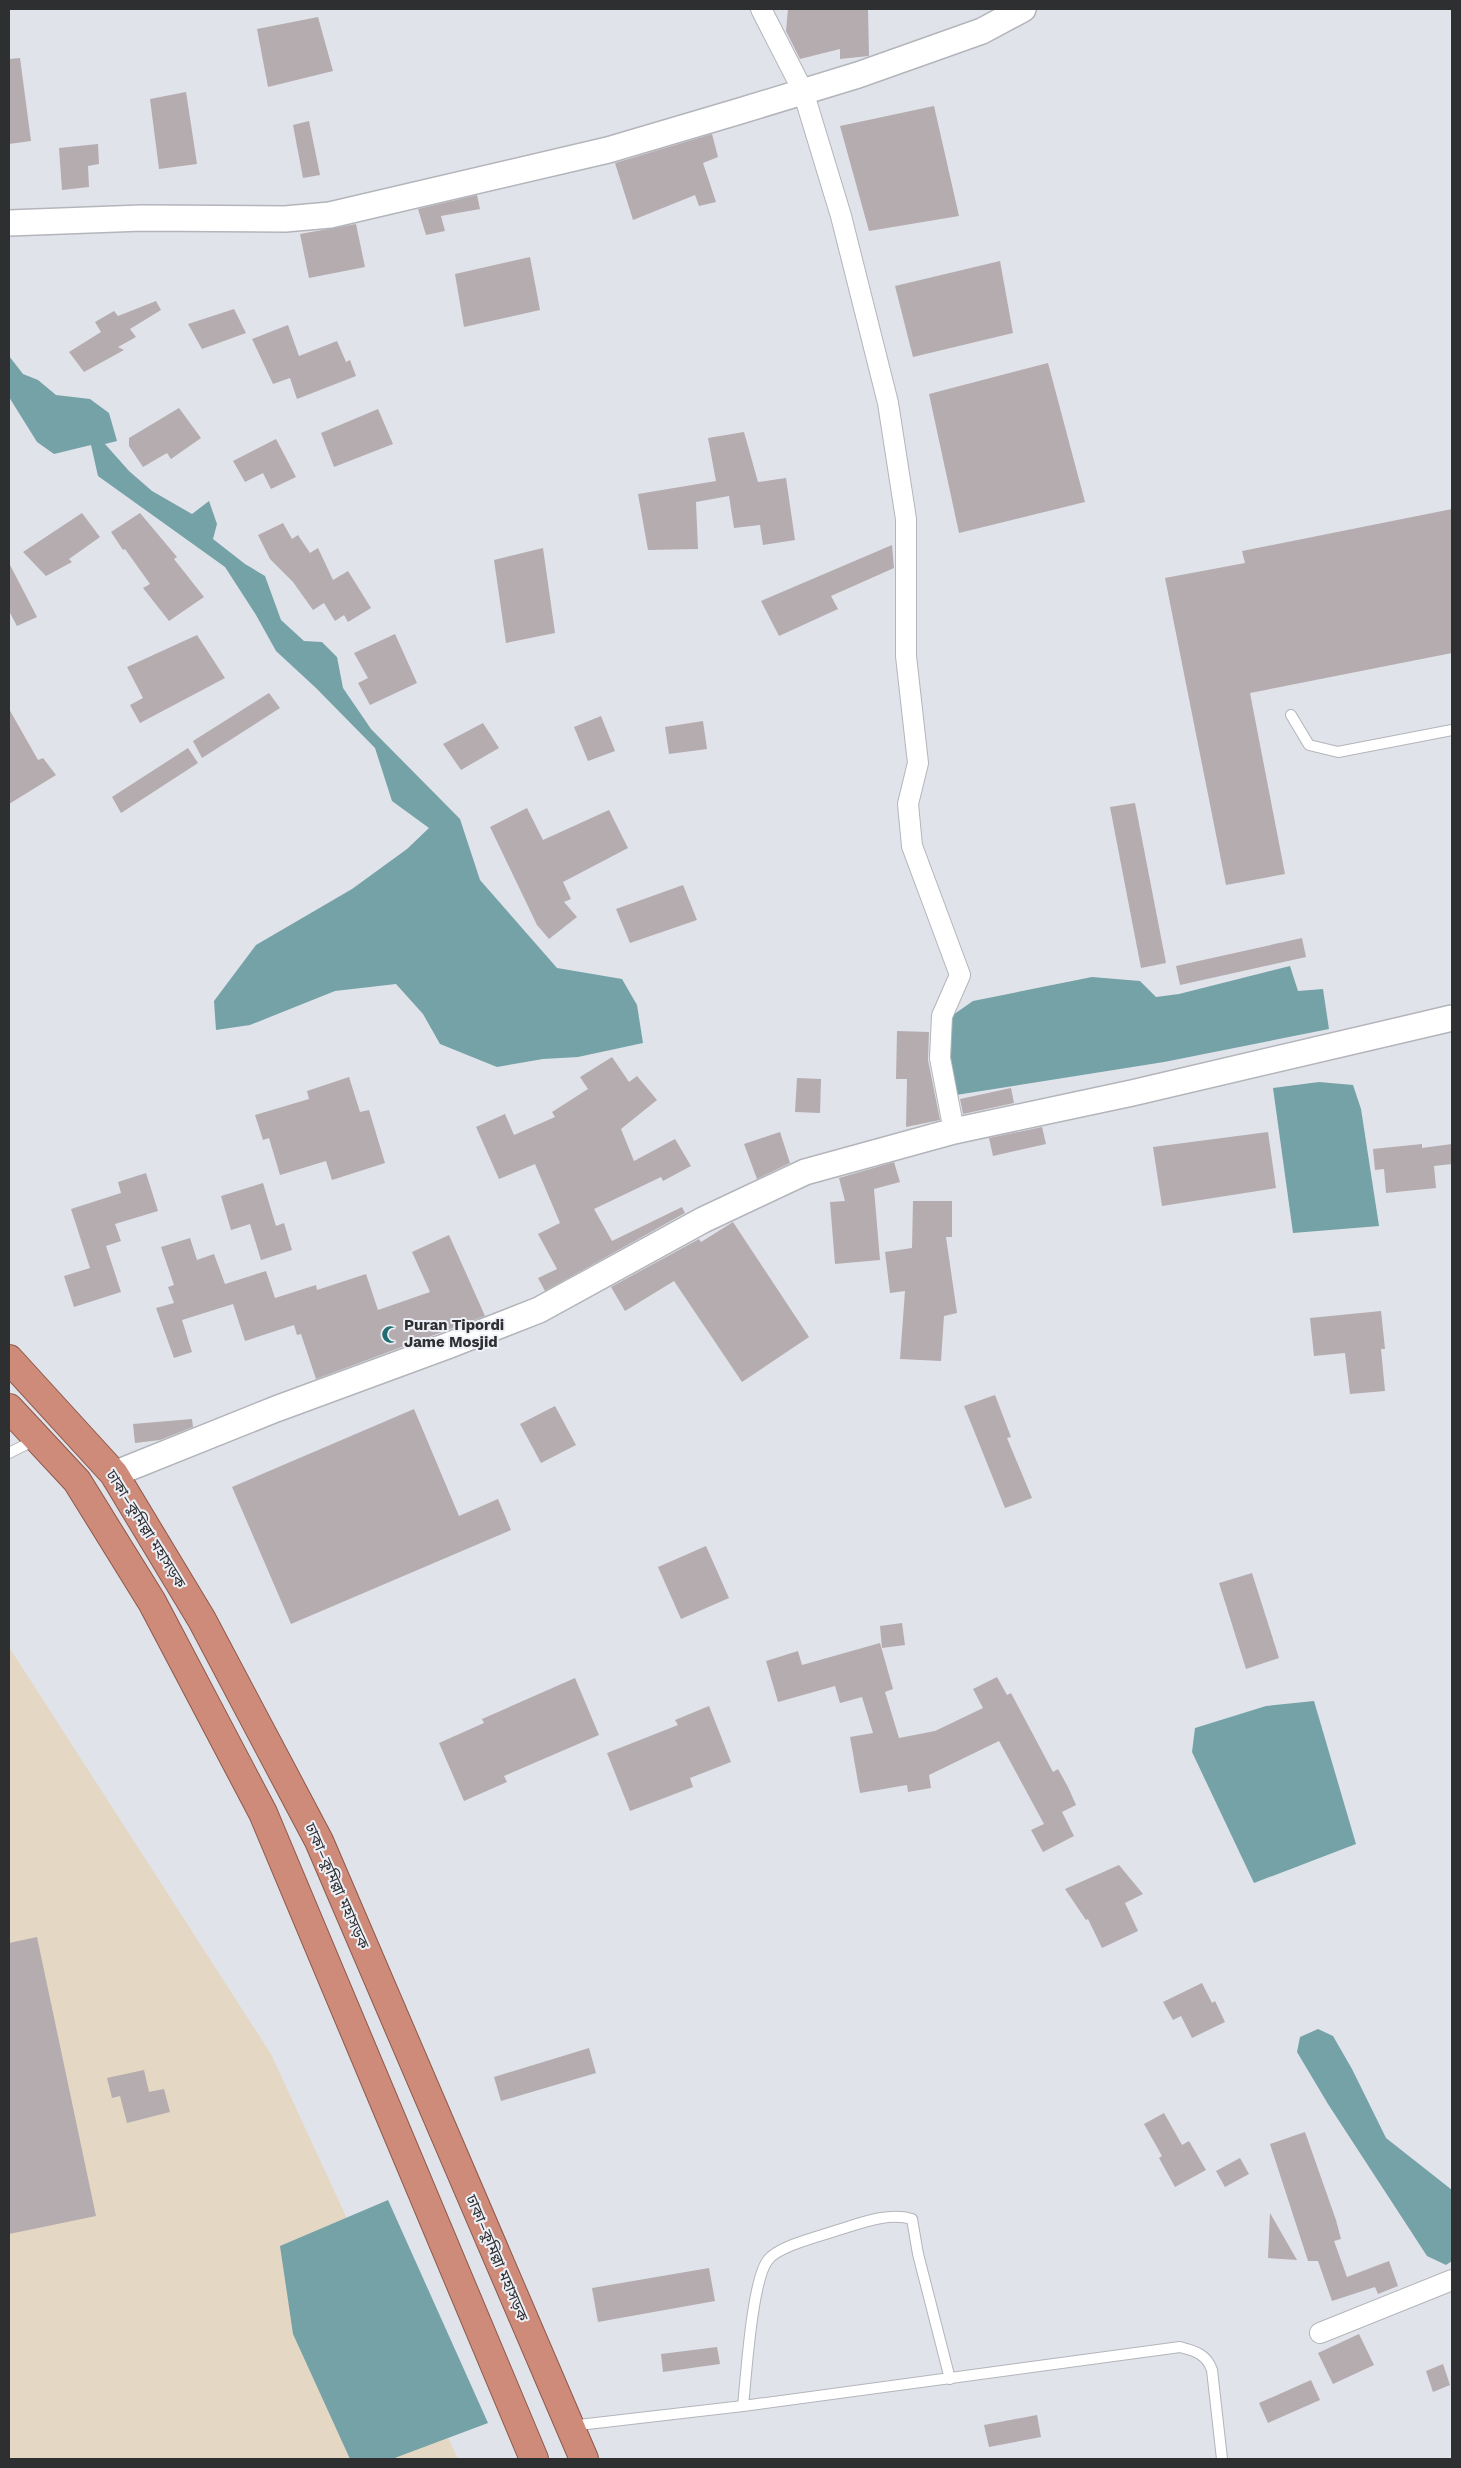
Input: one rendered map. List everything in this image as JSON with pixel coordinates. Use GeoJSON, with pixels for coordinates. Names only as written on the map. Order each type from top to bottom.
{"type":"FeatureCollection","features":[{"type":"Feature","properties":{"kind":"highway","name":"ঢাকা–কুমিল্লা মহাসড়ক"},"geometry":{"type":"LineString","coordinates":[[9,1359],[107,1466],[202,1620],[319,1840],[584,2459]]}},
{"type":"Feature","properties":{"kind":"highway"},"geometry":{"type":"LineString","coordinates":[[9,1408],[77,1481],[152,1602],[263,1813],[534,2459]]}},
{"type":"Feature","properties":{"kind":"highway"},"geometry":{"type":"LineString","coordinates":[[77,1481],[107,1466]]}},
{"type":"Feature","properties":{"kind":"street"},"geometry":{"type":"LineString","coordinates":[[760,9],[803,91],[841,216],[888,403],[906,519],[906,656],[918,763],[908,804],[912,846],[960,975],[942,1016],[940,1058],[954,1131]]}},
{"type":"Feature","properties":{"kind":"street"},"geometry":{"type":"LineString","coordinates":[[9,223],[142,218],[286,220],[330,215],[608,150],[858,75],[982,31],[1022,9]]}},
{"type":"Feature","properties":{"kind":"street"},"geometry":{"type":"LineString","coordinates":[[107,1466],[276,1409],[539,1310],[703,1220],[805,1172],[954,1131],[1132,1093],[1452,1018]]}},
{"type":"Feature","properties":{"kind":"street"},"geometry":{"type":"LineString","coordinates":[[1320,2333],[1452,2280]]}},
{"type":"Feature","properties":{"kind":"lane"},"geometry":{"type":"LineString","coordinates":[[1291,715],[1309,745],[1338,752],[1452,730]]}},
{"type":"Feature","properties":{"kind":"lane"},"geometry":{"type":"LineString","coordinates":[[9,1453],[37,1439]]}},
{"type":"Feature","properties":{"kind":"lane"},"geometry":{"type":"LineString","coordinates":[[743,2406],[758,2286],[768,2260],[790,2246],[865,2222],[899,2215],[912,2219],[918,2254],[950,2379]]}},
{"type":"Feature","properties":{"kind":"lane"},"geometry":{"type":"LineString","coordinates":[[569,2426],[743,2406],[1180,2347],[1199,2352],[1209,2360],[1212,2370],[1222,2459]]}},
{"type":"Feature","properties":{"kind":"shaded area"},"geometry":{"type":"Polygon","coordinates":[[[9,1647],[271,2054],[458,2459],[9,2459],[9,1647]]]}},
{"type":"Feature","properties":{"kind":"water"},"geometry":{"type":"Polygon","coordinates":[[[9,356],[23,374],[38,380],[56,395],[90,399],[109,413],[117,441],[105,444],[129,471],[152,491],[192,514],[209,501],[217,524],[213,539],[245,564],[265,576],[281,620],[304,641],[322,642],[337,657],[343,688],[371,729],[460,819],[480,880],[557,968],[622,979],[637,1005],[643,1043],[578,1057],[543,1059],[497,1067],[440,1044],[423,1014],[396,984],[335,991],[250,1025],[216,1030],[214,1001],[256,945],[352,889],[407,849],[429,828],[392,801],[375,748],[316,688],[276,651],[256,615],[225,567],[98,476],[91,445],[54,454],[37,442],[9,397],[9,356]]]}},
{"type":"Feature","properties":{"kind":"water"},"geometry":{"type":"Polygon","coordinates":[[[1290,966],[1298,991],[1323,989],[1329,1029],[1164,1062],[956,1095],[950,1055],[950,1017],[973,1001],[1092,977],[1140,981],[1156,997],[1179,994],[1290,966]]]}},
{"type":"Feature","properties":{"kind":"water"},"geometry":{"type":"Polygon","coordinates":[[[1319,1082],[1353,1085],[1361,1109],[1379,1226],[1293,1233],[1273,1088],[1319,1082]]]}},
{"type":"Feature","properties":{"kind":"water"},"geometry":{"type":"Polygon","coordinates":[[[1314,1701],[1356,1844],[1254,1883],[1192,1752],[1195,1728],[1266,1706],[1314,1701]]]}},
{"type":"Feature","properties":{"kind":"water"},"geometry":{"type":"Polygon","coordinates":[[[1318,2029],[1333,2036],[1352,2069],[1386,2138],[1452,2190],[1452,2261],[1446,2265],[1427,2256],[1328,2104],[1297,2052],[1300,2037],[1318,2029]]]}},
{"type":"Feature","properties":{"kind":"water"},"geometry":{"type":"Polygon","coordinates":[[[388,2200],[488,2423],[392,2459],[350,2459],[293,2334],[280,2246],[388,2200]]]}},
{"type":"Feature","properties":{"kind":"building"},"geometry":{"type":"Polygon","coordinates":[[[788,9],[868,10],[869,56],[840,59],[840,49],[800,59],[786,31],[788,9]]]}},
{"type":"Feature","properties":{"kind":"building"},"geometry":{"type":"Polygon","coordinates":[[[318,17],[333,71],[268,87],[257,29],[318,17]]]}},
{"type":"Feature","properties":{"kind":"building"},"geometry":{"type":"Polygon","coordinates":[[[20,58],[31,141],[9,144],[9,59],[20,58]]]}},
{"type":"Feature","properties":{"kind":"building"},"geometry":{"type":"Polygon","coordinates":[[[186,92],[197,164],[159,169],[150,99],[186,92]]]}},
{"type":"Feature","properties":{"kind":"building"},"geometry":{"type":"Polygon","coordinates":[[[934,106],[959,216],[869,231],[840,126],[934,106]]]}},
{"type":"Feature","properties":{"kind":"building"},"geometry":{"type":"Polygon","coordinates":[[[309,121],[320,175],[303,178],[293,125],[309,121]]]}},
{"type":"Feature","properties":{"kind":"building"},"geometry":{"type":"Polygon","coordinates":[[[712,134],[718,157],[703,163],[716,202],[699,206],[695,195],[633,220],[615,163],[712,134]]]}},
{"type":"Feature","properties":{"kind":"building"},"geometry":{"type":"Polygon","coordinates":[[[98,144],[99,164],[88,166],[89,187],[62,190],[59,148],[98,144]]]}},
{"type":"Feature","properties":{"kind":"building"},"geometry":{"type":"Polygon","coordinates":[[[477,195],[480,209],[441,216],[445,231],[426,235],[418,209],[477,195]]]}},
{"type":"Feature","properties":{"kind":"building"},"geometry":{"type":"Polygon","coordinates":[[[356,224],[365,267],[309,278],[300,234],[356,224]]]}},
{"type":"Feature","properties":{"kind":"building"},"geometry":{"type":"Polygon","coordinates":[[[530,257],[540,310],[464,327],[455,274],[530,257]]]}},
{"type":"Feature","properties":{"kind":"building"},"geometry":{"type":"Polygon","coordinates":[[[1000,261],[1013,333],[913,357],[895,286],[1000,261]]]}},
{"type":"Feature","properties":{"kind":"building"},"geometry":{"type":"Polygon","coordinates":[[[156,301],[161,310],[130,329],[136,337],[118,347],[124,350],[84,372],[69,352],[101,332],[95,322],[114,311],[118,316],[156,301]]]}},
{"type":"Feature","properties":{"kind":"building"},"geometry":{"type":"Polygon","coordinates":[[[234,309],[246,333],[202,349],[188,324],[234,309]]]}},
{"type":"Feature","properties":{"kind":"building"},"geometry":{"type":"Polygon","coordinates":[[[288,325],[299,356],[337,341],[346,362],[350,360],[356,376],[297,399],[290,378],[273,384],[252,339],[288,325]]]}},
{"type":"Feature","properties":{"kind":"building"},"geometry":{"type":"Polygon","coordinates":[[[1048,363],[1085,502],[959,533],[929,394],[1048,363]]]}},
{"type":"Feature","properties":{"kind":"building"},"geometry":{"type":"Polygon","coordinates":[[[179,408],[201,438],[171,459],[167,453],[143,467],[129,446],[129,438],[179,408]]]}},
{"type":"Feature","properties":{"kind":"building"},"geometry":{"type":"Polygon","coordinates":[[[378,409],[393,444],[334,467],[321,433],[378,409]]]}},
{"type":"Feature","properties":{"kind":"building"},"geometry":{"type":"Polygon","coordinates":[[[744,432],[758,482],[786,478],[795,540],[763,545],[760,525],[734,528],[729,496],[696,502],[698,549],[648,550],[638,494],[716,481],[708,438],[744,432]]]}},
{"type":"Feature","properties":{"kind":"building"},"geometry":{"type":"Polygon","coordinates":[[[276,439],[296,477],[271,489],[263,473],[245,482],[233,461],[276,439]]]}},
{"type":"Feature","properties":{"kind":"building"},"geometry":{"type":"Polygon","coordinates":[[[1452,509],[1452,653],[1250,693],[1285,874],[1226,885],[1165,578],[1245,563],[1242,551],[1452,509]]]}},
{"type":"Feature","properties":{"kind":"building"},"geometry":{"type":"Polygon","coordinates":[[[82,513],[100,537],[69,559],[72,562],[46,576],[23,552],[82,513]]]}},
{"type":"Feature","properties":{"kind":"building"},"geometry":{"type":"Polygon","coordinates":[[[140,513],[177,557],[174,559],[204,597],[169,621],[143,588],[150,584],[111,532],[140,513]]]}},
{"type":"Feature","properties":{"kind":"building"},"geometry":{"type":"Polygon","coordinates":[[[283,523],[292,539],[298,535],[310,553],[318,548],[333,580],[348,571],[371,608],[348,622],[344,615],[335,621],[324,603],[313,610],[293,582],[270,559],[258,535],[283,523]]]}},
{"type":"Feature","properties":{"kind":"building"},"geometry":{"type":"Polygon","coordinates":[[[892,545],[894,568],[831,596],[838,609],[779,636],[761,601],[892,545]]]}},
{"type":"Feature","properties":{"kind":"building"},"geometry":{"type":"Polygon","coordinates":[[[543,548],[555,633],[506,643],[494,560],[543,548]]]}},
{"type":"Feature","properties":{"kind":"building"},"geometry":{"type":"Polygon","coordinates":[[[9,563],[37,617],[17,626],[9,611],[9,563]]]}},
{"type":"Feature","properties":{"kind":"building"},"geometry":{"type":"Polygon","coordinates":[[[395,634],[417,683],[370,705],[358,683],[368,678],[354,653],[395,634]]]}},
{"type":"Feature","properties":{"kind":"building"},"geometry":{"type":"Polygon","coordinates":[[[197,635],[225,678],[140,723],[130,705],[143,698],[127,667],[197,635]]]}},
{"type":"Feature","properties":{"kind":"building"},"geometry":{"type":"Polygon","coordinates":[[[269,693],[280,708],[202,758],[193,741],[269,693]]]}},
{"type":"Feature","properties":{"kind":"building"},"geometry":{"type":"Polygon","coordinates":[[[9,709],[38,760],[43,758],[56,775],[9,804],[9,709]]]}},
{"type":"Feature","properties":{"kind":"building"},"geometry":{"type":"Polygon","coordinates":[[[601,716],[615,751],[588,761],[574,727],[601,716]]]}},
{"type":"Feature","properties":{"kind":"building"},"geometry":{"type":"Polygon","coordinates":[[[703,721],[707,749],[669,754],[665,727],[703,721]]]}},
{"type":"Feature","properties":{"kind":"building"},"geometry":{"type":"Polygon","coordinates":[[[483,723],[499,748],[461,770],[443,744],[483,723]]]}},
{"type":"Feature","properties":{"kind":"building"},"geometry":{"type":"Polygon","coordinates":[[[188,748],[198,763],[121,813],[112,797],[188,748]]]}},
{"type":"Feature","properties":{"kind":"building"},"geometry":{"type":"Polygon","coordinates":[[[1135,803],[1166,963],[1141,968],[1110,807],[1135,803]]]}},
{"type":"Feature","properties":{"kind":"building"},"geometry":{"type":"Polygon","coordinates":[[[527,808],[543,840],[609,810],[628,848],[563,882],[571,899],[564,902],[577,917],[549,939],[537,925],[490,827],[527,808]]]}},
{"type":"Feature","properties":{"kind":"building"},"geometry":{"type":"Polygon","coordinates":[[[683,885],[697,920],[630,943],[616,909],[683,885]]]}},
{"type":"Feature","properties":{"kind":"building"},"geometry":{"type":"Polygon","coordinates":[[[1302,938],[1306,957],[1180,985],[1176,966],[1302,938]]]}},
{"type":"Feature","properties":{"kind":"building"},"geometry":{"type":"Polygon","coordinates":[[[897,1031],[929,1032],[928,1060],[940,1120],[906,1127],[907,1079],[896,1079],[897,1031]]]}},
{"type":"Feature","properties":{"kind":"building"},"geometry":{"type":"Polygon","coordinates":[[[612,1057],[629,1082],[637,1076],[657,1100],[621,1129],[634,1161],[675,1139],[691,1166],[663,1181],[661,1177],[594,1209],[612,1241],[682,1207],[685,1213],[545,1291],[538,1278],[557,1269],[538,1234],[560,1223],[535,1164],[499,1179],[476,1127],[505,1114],[514,1135],[555,1117],[552,1112],[588,1089],[580,1077],[612,1057]]]}},
{"type":"Feature","properties":{"kind":"building"},"geometry":{"type":"Polygon","coordinates":[[[349,1077],[360,1112],[369,1110],[385,1163],[332,1180],[326,1161],[280,1175],[269,1138],[263,1140],[255,1115],[309,1099],[307,1091],[349,1077]]]}},
{"type":"Feature","properties":{"kind":"building"},"geometry":{"type":"Polygon","coordinates":[[[797,1078],[821,1079],[820,1113],[795,1112],[797,1078]]]}},
{"type":"Feature","properties":{"kind":"building"},"geometry":{"type":"Polygon","coordinates":[[[1011,1088],[1014,1103],[963,1114],[960,1099],[1011,1088]]]}},
{"type":"Feature","properties":{"kind":"building"},"geometry":{"type":"Polygon","coordinates":[[[1042,1127],[1046,1144],[993,1156],[989,1138],[1042,1127]]]}},
{"type":"Feature","properties":{"kind":"building"},"geometry":{"type":"Polygon","coordinates":[[[780,1132],[790,1163],[757,1179],[744,1144],[780,1132]]]}},
{"type":"Feature","properties":{"kind":"building"},"geometry":{"type":"Polygon","coordinates":[[[1268,1132],[1276,1188],[1162,1206],[1153,1147],[1268,1132]]]}},
{"type":"Feature","properties":{"kind":"building"},"geometry":{"type":"Polygon","coordinates":[[[1422,1144],[1422,1148],[1452,1144],[1452,1164],[1434,1166],[1436,1188],[1386,1193],[1384,1169],[1375,1170],[1373,1149],[1422,1144]]]}},
{"type":"Feature","properties":{"kind":"building"},"geometry":{"type":"Polygon","coordinates":[[[894,1162],[900,1182],[874,1189],[880,1260],[835,1264],[830,1202],[845,1201],[839,1178],[894,1162]]]}},
{"type":"Feature","properties":{"kind":"building"},"geometry":{"type":"Polygon","coordinates":[[[146,1173],[158,1211],[115,1224],[121,1241],[106,1246],[121,1292],[74,1307],[64,1276],[90,1268],[71,1209],[121,1193],[118,1182],[146,1173]]]}},
{"type":"Feature","properties":{"kind":"building"},"geometry":{"type":"Polygon","coordinates":[[[263,1183],[276,1226],[284,1223],[292,1250],[261,1260],[250,1224],[231,1230],[221,1196],[263,1183]]]}},
{"type":"Feature","properties":{"kind":"building"},"geometry":{"type":"Polygon","coordinates":[[[913,1201],[952,1201],[952,1237],[946,1237],[957,1313],[944,1316],[941,1361],[900,1359],[905,1291],[890,1293],[885,1252],[912,1248],[913,1201]]]}},
{"type":"Feature","properties":{"kind":"building"},"geometry":{"type":"Polygon","coordinates":[[[733,1222],[809,1337],[742,1382],[674,1281],[625,1311],[611,1287],[699,1239],[701,1242],[733,1222]]]}},
{"type":"Feature","properties":{"kind":"building"},"geometry":{"type":"Polygon","coordinates":[[[449,1235],[485,1316],[316,1379],[301,1334],[297,1335],[294,1325],[245,1341],[233,1304],[182,1320],[192,1352],[174,1358],[156,1308],[174,1303],[168,1287],[174,1285],[161,1247],[190,1238],[197,1260],[214,1254],[225,1284],[266,1271],[275,1298],[316,1285],[317,1290],[366,1274],[378,1310],[430,1292],[412,1252],[449,1235]]]}},
{"type":"Feature","properties":{"kind":"building"},"geometry":{"type":"Polygon","coordinates":[[[1381,1311],[1385,1349],[1381,1349],[1385,1391],[1350,1394],[1345,1353],[1314,1356],[1310,1318],[1381,1311]]]}},
{"type":"Feature","properties":{"kind":"building"},"geometry":{"type":"Polygon","coordinates":[[[995,1395],[1011,1437],[1007,1438],[1032,1498],[1005,1508],[964,1406],[995,1395]]]}},
{"type":"Feature","properties":{"kind":"building"},"geometry":{"type":"Polygon","coordinates":[[[555,1406],[576,1445],[541,1463],[520,1424],[555,1406]]]}},
{"type":"Feature","properties":{"kind":"building"},"geometry":{"type":"Polygon","coordinates":[[[414,1409],[459,1516],[498,1499],[511,1530],[291,1624],[232,1487],[414,1409]]]}},
{"type":"Feature","properties":{"kind":"building"},"geometry":{"type":"Polygon","coordinates":[[[192,1419],[193,1427],[160,1440],[135,1443],[133,1424],[192,1419]]]}},
{"type":"Feature","properties":{"kind":"building"},"geometry":{"type":"Polygon","coordinates":[[[706,1546],[729,1598],[681,1619],[658,1567],[706,1546]]]}},
{"type":"Feature","properties":{"kind":"building"},"geometry":{"type":"Polygon","coordinates":[[[1252,1573],[1279,1658],[1246,1669],[1219,1583],[1252,1573]]]}},
{"type":"Feature","properties":{"kind":"building"},"geometry":{"type":"Polygon","coordinates":[[[902,1623],[905,1645],[882,1648],[880,1626],[902,1623]]]}},
{"type":"Feature","properties":{"kind":"building"},"geometry":{"type":"Polygon","coordinates":[[[880,1643],[893,1689],[885,1692],[899,1738],[935,1731],[983,1708],[973,1689],[997,1677],[1007,1695],[1011,1693],[1053,1772],[1058,1769],[1068,1787],[1076,1805],[1062,1812],[1074,1836],[1043,1852],[1031,1830],[1044,1824],[999,1741],[929,1775],[931,1788],[908,1792],[907,1785],[860,1793],[850,1737],[873,1733],[862,1697],[840,1703],[835,1686],[778,1702],[766,1661],[798,1651],[802,1665],[880,1643]]]}},
{"type":"Feature","properties":{"kind":"building"},"geometry":{"type":"Polygon","coordinates":[[[575,1678],[599,1735],[504,1776],[507,1782],[464,1801],[439,1743],[484,1723],[482,1719],[575,1678]]]}},
{"type":"Feature","properties":{"kind":"building"},"geometry":{"type":"Polygon","coordinates":[[[709,1706],[731,1762],[690,1778],[693,1787],[630,1811],[607,1753],[678,1725],[675,1720],[709,1706]]]}},
{"type":"Feature","properties":{"kind":"building"},"geometry":{"type":"Polygon","coordinates":[[[1119,1865],[1143,1894],[1125,1903],[1138,1931],[1102,1948],[1088,1919],[1086,1920],[1065,1889],[1119,1865]]]}},
{"type":"Feature","properties":{"kind":"building"},"geometry":{"type":"Polygon","coordinates":[[[37,1937],[96,2216],[9,2234],[9,1943],[37,1937]]]}},
{"type":"Feature","properties":{"kind":"building"},"geometry":{"type":"Polygon","coordinates":[[[1202,1983],[1212,2003],[1215,2001],[1225,2022],[1192,2038],[1181,2016],[1173,2020],[1163,2002],[1202,1983]]]}},
{"type":"Feature","properties":{"kind":"building"},"geometry":{"type":"Polygon","coordinates":[[[589,2048],[596,2073],[501,2101],[494,2077],[589,2048]]]}},
{"type":"Feature","properties":{"kind":"building"},"geometry":{"type":"Polygon","coordinates":[[[144,2070],[149,2092],[164,2089],[170,2112],[127,2123],[120,2096],[112,2098],[107,2078],[144,2070]]]}},
{"type":"Feature","properties":{"kind":"building"},"geometry":{"type":"Polygon","coordinates":[[[1164,2113],[1182,2145],[1189,2141],[1206,2170],[1175,2187],[1159,2158],[1162,2156],[1144,2124],[1164,2113]]]}},
{"type":"Feature","properties":{"kind":"building"},"geometry":{"type":"Polygon","coordinates":[[[1305,2132],[1336,2220],[1341,2239],[1334,2241],[1347,2277],[1389,2261],[1398,2286],[1378,2294],[1375,2287],[1332,2301],[1318,2261],[1308,2261],[1270,2144],[1305,2132]]]}},
{"type":"Feature","properties":{"kind":"building"},"geometry":{"type":"Polygon","coordinates":[[[1240,2158],[1249,2174],[1225,2187],[1216,2171],[1240,2158]]]}},
{"type":"Feature","properties":{"kind":"building"},"geometry":{"type":"Polygon","coordinates":[[[1270,2213],[1297,2260],[1268,2258],[1270,2213]]]}},
{"type":"Feature","properties":{"kind":"building"},"geometry":{"type":"Polygon","coordinates":[[[709,2268],[715,2301],[598,2322],[592,2288],[709,2268]]]}},
{"type":"Feature","properties":{"kind":"building"},"geometry":{"type":"Polygon","coordinates":[[[1359,2334],[1374,2365],[1333,2384],[1318,2353],[1359,2334]]]}},
{"type":"Feature","properties":{"kind":"building"},"geometry":{"type":"Polygon","coordinates":[[[717,2347],[720,2364],[663,2372],[661,2354],[717,2347]]]}},
{"type":"Feature","properties":{"kind":"building"},"geometry":{"type":"Polygon","coordinates":[[[1443,2364],[1450,2385],[1433,2392],[1426,2371],[1443,2364]]]}},
{"type":"Feature","properties":{"kind":"building"},"geometry":{"type":"Polygon","coordinates":[[[1311,2380],[1320,2400],[1268,2423],[1259,2403],[1311,2380]]]}},
{"type":"Feature","properties":{"kind":"building"},"geometry":{"type":"Polygon","coordinates":[[[1037,2415],[1041,2437],[989,2447],[984,2425],[1037,2415]]]}},
{"type":"Feature","properties":{"kind":"place","name":"Puran Tipordi Jame Mosjid"},"geometry":{"type":"Point","coordinates":[390,1334]}}]}
